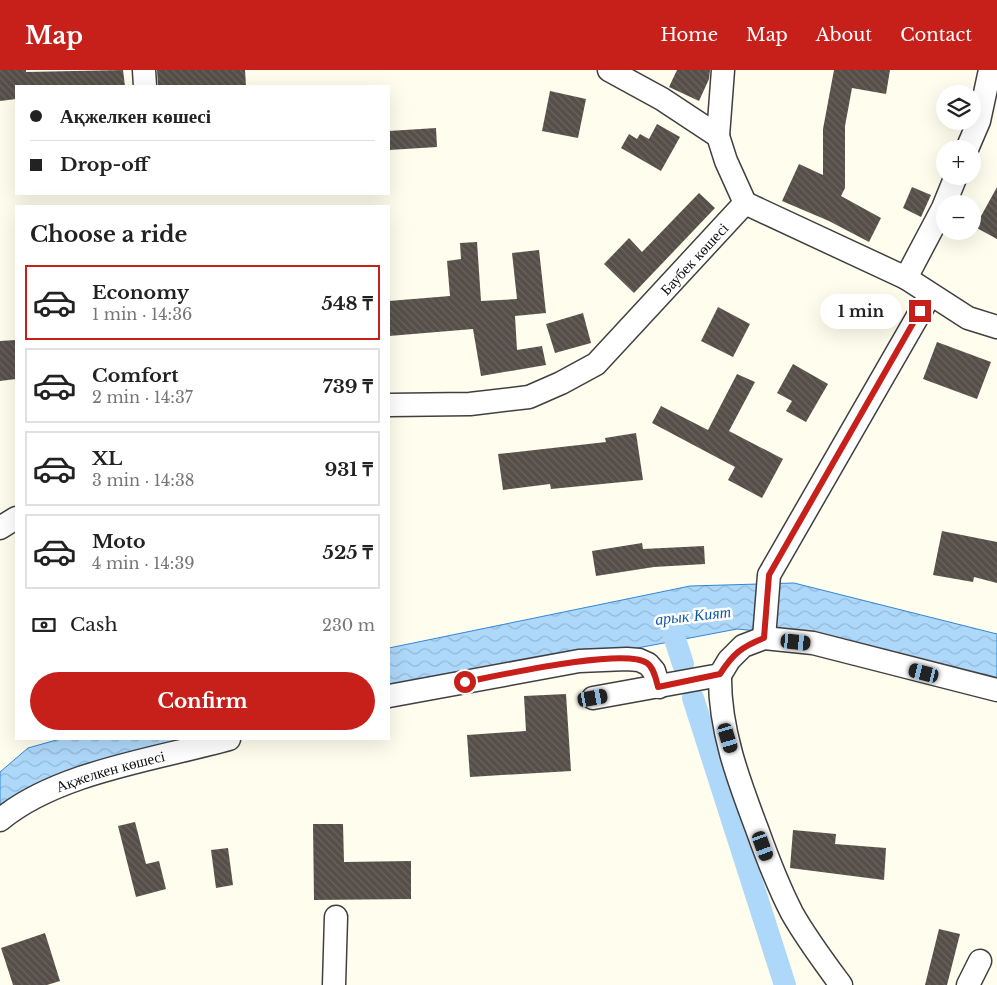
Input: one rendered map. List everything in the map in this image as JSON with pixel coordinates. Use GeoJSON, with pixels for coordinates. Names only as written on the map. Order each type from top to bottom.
{"type":"FeatureCollection","features":[{"type":"Feature","properties":{"kind":"street"},"geometry":{"type":"LineString","coordinates":[[144,70],[145,85]]}},
{"type":"Feature","properties":{"kind":"street"},"geometry":{"type":"LineString","coordinates":[[609,70],[662,99],[718,136]]}},
{"type":"Feature","properties":{"kind":"street"},"geometry":{"type":"LineString","coordinates":[[723,70],[718,136],[726,161],[745,203],[906,278],[968,318],[997,327]]}},
{"type":"Feature","properties":{"kind":"street"},"geometry":{"type":"LineString","coordinates":[[974,140],[988,122],[990,70]]}},
{"type":"Feature","properties":{"kind":"street"},"geometry":{"type":"LineString","coordinates":[[906,278],[943,208],[952,185]]}},
{"type":"Feature","properties":{"kind":"street","name":"Баубек көшесі"},"geometry":{"type":"LineString","coordinates":[[390,406],[470,404],[529,397],[596,364],[745,203]]}},
{"type":"Feature","properties":{"kind":"street"},"geometry":{"type":"LineString","coordinates":[[764,637],[769,575],[930,295]]}},
{"type":"Feature","properties":{"kind":"street"},"geometry":{"type":"LineString","coordinates":[[0,528],[15,519]]}},
{"type":"Feature","properties":{"kind":"street"},"geometry":{"type":"LineString","coordinates":[[841,985],[792,913],[769,861],[746,801],[723,722],[719,700],[720,674],[729,660],[743,646],[764,637],[812,643],[997,690]]}},
{"type":"Feature","properties":{"kind":"street"},"geometry":{"type":"LineString","coordinates":[[390,696],[579,661],[627,659],[639,660],[648,664],[654,671],[658,687]]}},
{"type":"Feature","properties":{"kind":"street"},"geometry":{"type":"LineString","coordinates":[[593,698],[720,674]]}},
{"type":"Feature","properties":{"kind":"street","name":"Ақжелкен көшесі"},"geometry":{"type":"LineString","coordinates":[[0,820],[53,789],[122,766],[225,740]]}},
{"type":"Feature","properties":{"kind":"street"},"geometry":{"type":"LineString","coordinates":[[334,985],[336,917]]}},
{"type":"Feature","properties":{"kind":"street"},"geometry":{"type":"LineString","coordinates":[[968,985],[980,961]]}},
{"type":"Feature","properties":{"kind":"water","name":"арык Кият"},"geometry":{"type":"Polygon","coordinates":[[[794,583],[997,634],[997,679],[840,639],[737,629],[627,650],[390,686],[390,648],[690,586],[794,583]]]}},
{"type":"Feature","properties":{"kind":"water"},"geometry":{"type":"Polygon","coordinates":[[[56,740],[182,740],[0,813],[0,772],[28,748],[56,740]]]}},
{"type":"Feature","properties":{"kind":"building"},"geometry":{"type":"Polygon","coordinates":[[[0,70],[26,70],[26,72],[123,70],[125,85],[15,85],[15,99],[0,101],[0,70]]]}},
{"type":"Feature","properties":{"kind":"building"},"geometry":{"type":"Polygon","coordinates":[[[157,70],[245,70],[246,85],[158,85],[157,70]]]}},
{"type":"Feature","properties":{"kind":"building"},"geometry":{"type":"Polygon","coordinates":[[[677,70],[710,70],[709,79],[699,101],[669,87],[677,70]]]}},
{"type":"Feature","properties":{"kind":"building"},"geometry":{"type":"Polygon","coordinates":[[[834,70],[890,70],[886,94],[852,88],[845,126],[845,188],[841,196],[881,218],[869,242],[829,221],[782,201],[799,164],[823,175],[823,129],[834,70]]]}},
{"type":"Feature","properties":{"kind":"building"},"geometry":{"type":"Polygon","coordinates":[[[550,91],[586,99],[578,138],[542,131],[550,91]]]}},
{"type":"Feature","properties":{"kind":"building"},"geometry":{"type":"Polygon","coordinates":[[[657,124],[680,137],[661,171],[621,148],[629,134],[637,139],[640,134],[649,139],[657,124]]]}},
{"type":"Feature","properties":{"kind":"building"},"geometry":{"type":"Polygon","coordinates":[[[436,128],[437,147],[390,150],[390,131],[436,128]]]}},
{"type":"Feature","properties":{"kind":"building"},"geometry":{"type":"Polygon","coordinates":[[[912,187],[931,195],[921,217],[903,208],[912,187]]]}},
{"type":"Feature","properties":{"kind":"building"},"geometry":{"type":"Polygon","coordinates":[[[997,187],[997,239],[981,230],[981,216],[997,187]]]}},
{"type":"Feature","properties":{"kind":"building"},"geometry":{"type":"Polygon","coordinates":[[[699,193],[715,208],[634,293],[604,264],[629,238],[642,252],[699,193]]]}},
{"type":"Feature","properties":{"kind":"building"},"geometry":{"type":"Polygon","coordinates":[[[477,242],[481,301],[517,299],[512,253],[539,250],[546,313],[515,316],[517,350],[542,346],[546,365],[481,376],[473,329],[390,336],[390,301],[450,296],[447,261],[461,259],[460,243],[477,242]]]}},
{"type":"Feature","properties":{"kind":"building"},"geometry":{"type":"Polygon","coordinates":[[[718,307],[750,324],[733,357],[701,341],[718,307]]]}},
{"type":"Feature","properties":{"kind":"building"},"geometry":{"type":"Polygon","coordinates":[[[583,313],[591,343],[555,353],[546,324],[583,313]]]}},
{"type":"Feature","properties":{"kind":"building"},"geometry":{"type":"Polygon","coordinates":[[[15,340],[15,379],[0,381],[0,341],[15,340]]]}},
{"type":"Feature","properties":{"kind":"building"},"geometry":{"type":"Polygon","coordinates":[[[937,342],[991,362],[977,399],[923,379],[937,342]]]}},
{"type":"Feature","properties":{"kind":"building"},"geometry":{"type":"Polygon","coordinates":[[[793,364],[828,384],[806,422],[786,411],[792,401],[777,393],[793,364]]]}},
{"type":"Feature","properties":{"kind":"building"},"geometry":{"type":"Polygon","coordinates":[[[737,374],[755,382],[729,431],[783,459],[762,498],[728,480],[735,467],[652,423],[661,406],[708,430],[737,374]]]}},
{"type":"Feature","properties":{"kind":"building"},"geometry":{"type":"Polygon","coordinates":[[[636,433],[643,480],[551,489],[550,484],[503,490],[498,454],[606,442],[605,438],[636,433]]]}},
{"type":"Feature","properties":{"kind":"building"},"geometry":{"type":"Polygon","coordinates":[[[942,531],[997,542],[997,583],[974,577],[973,582],[933,575],[942,531]]]}},
{"type":"Feature","properties":{"kind":"building"},"geometry":{"type":"Polygon","coordinates":[[[642,543],[643,549],[704,546],[705,564],[654,567],[596,576],[592,551],[642,543]]]}},
{"type":"Feature","properties":{"kind":"building"},"geometry":{"type":"Polygon","coordinates":[[[566,694],[571,771],[470,777],[467,735],[526,731],[524,696],[566,694]]]}},
{"type":"Feature","properties":{"kind":"building"},"geometry":{"type":"Polygon","coordinates":[[[135,822],[146,864],[159,861],[166,889],[136,897],[118,826],[135,822]]]}},
{"type":"Feature","properties":{"kind":"building"},"geometry":{"type":"Polygon","coordinates":[[[313,824],[343,824],[344,862],[411,861],[411,899],[314,900],[313,824]]]}},
{"type":"Feature","properties":{"kind":"building"},"geometry":{"type":"Polygon","coordinates":[[[793,830],[836,834],[835,844],[886,848],[884,880],[790,868],[793,830]]]}},
{"type":"Feature","properties":{"kind":"building"},"geometry":{"type":"Polygon","coordinates":[[[228,848],[233,885],[216,888],[211,850],[228,848]]]}},
{"type":"Feature","properties":{"kind":"building"},"geometry":{"type":"Polygon","coordinates":[[[939,929],[960,934],[947,985],[925,985],[939,929]]]}},
{"type":"Feature","properties":{"kind":"building"},"geometry":{"type":"Polygon","coordinates":[[[45,933],[60,981],[47,985],[13,985],[1,948],[45,933]]]}},
{"type":"Feature","properties":{"kind":"waterway","name":"арык Кият"},"geometry":{"type":"LineString","coordinates":[[668,617],[683,664]]}},
{"type":"Feature","properties":{"kind":"waterway"},"geometry":{"type":"LineString","coordinates":[[693,698],[785,985]]}},
{"type":"Feature","properties":{"kind":"route"},"geometry":{"type":"LineString","coordinates":[[465,682],[579,661],[627,659],[639,660],[648,664],[654,671],[658,687],[720,674],[729,660],[743,646],[764,638],[769,575],[920,311]]}}]}
